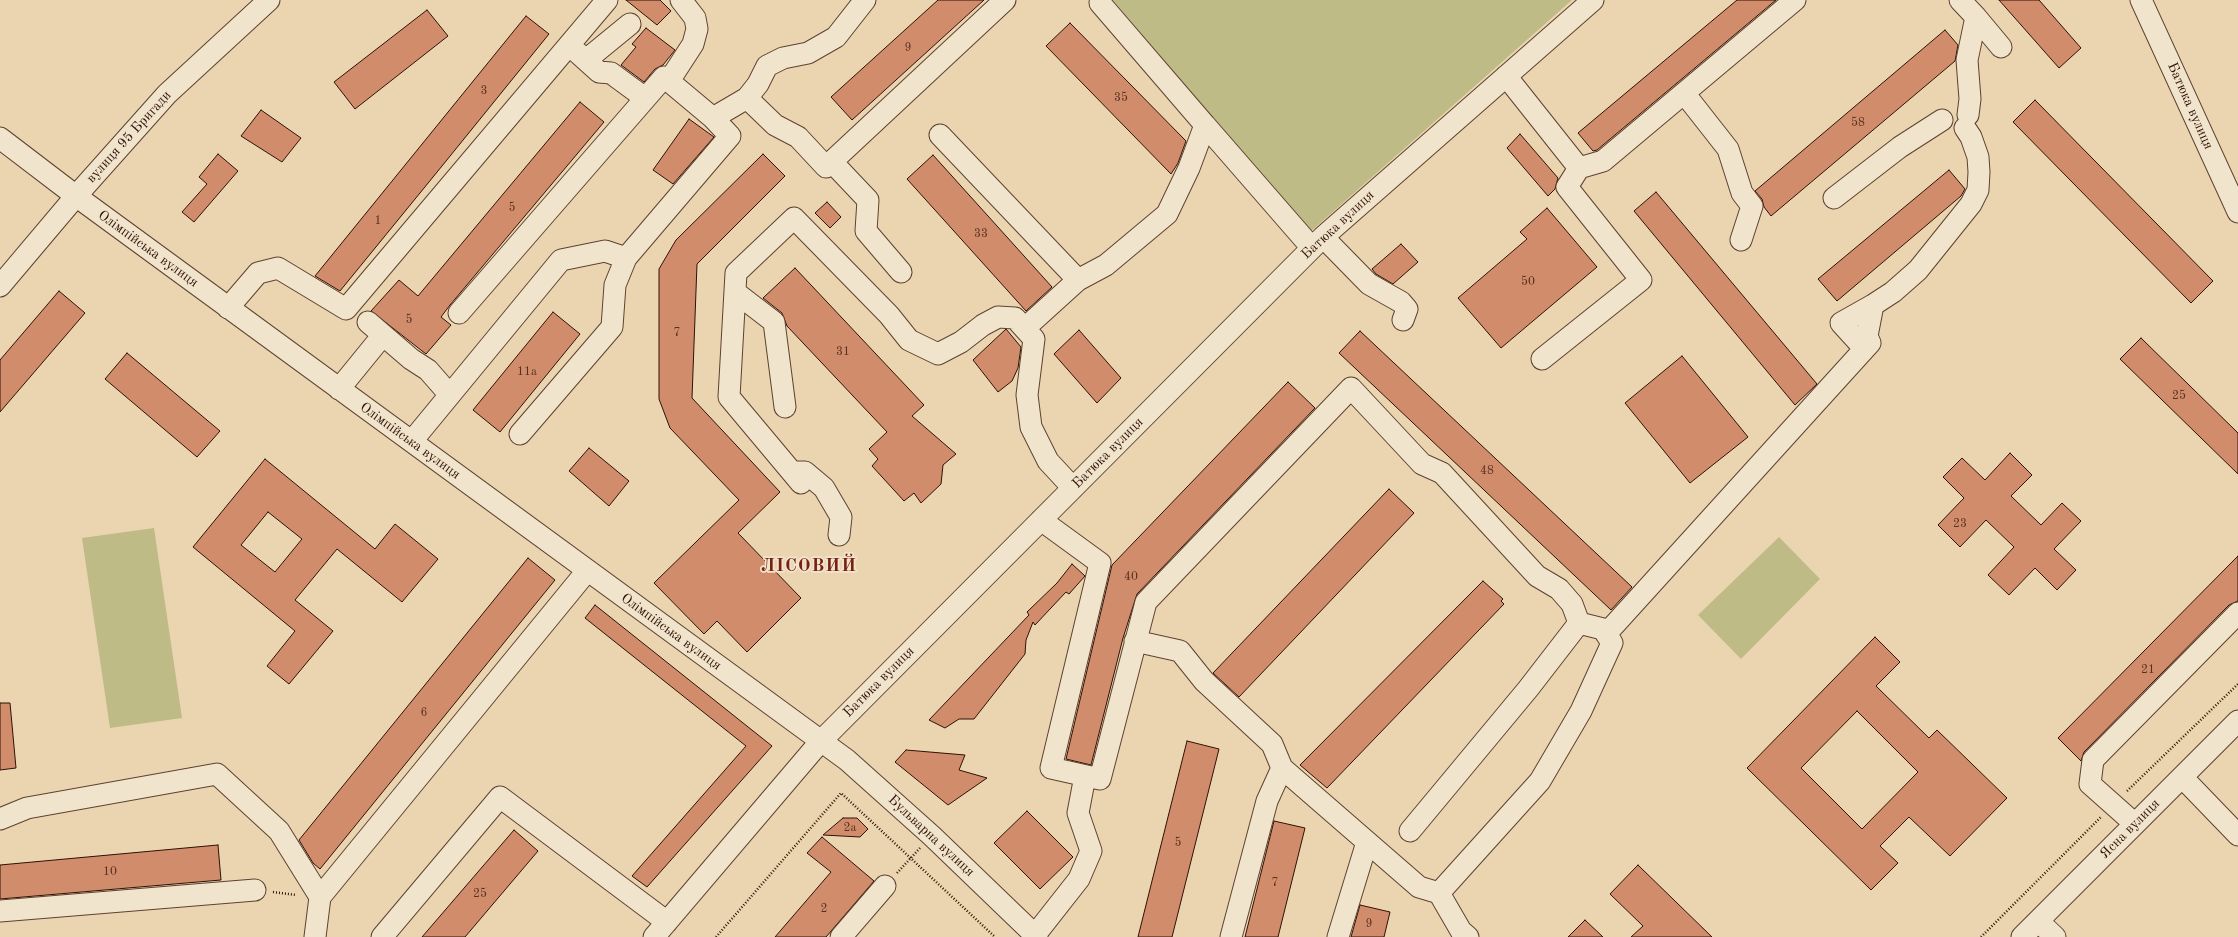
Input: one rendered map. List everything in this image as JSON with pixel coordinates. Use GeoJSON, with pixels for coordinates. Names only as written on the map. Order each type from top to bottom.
{"type":"FeatureCollection","features":[{"type":"Feature","properties":{"kind":"street","name":"вулиця 95 Бригади"},"geometry":{"type":"LineString","coordinates":[[0,286],[76,196],[167,94],[269,0]]}},
{"type":"Feature","properties":{"kind":"street"},"geometry":{"type":"LineString","coordinates":[[228,308],[258,273],[278,268],[346,308],[607,0]]}},
{"type":"Feature","properties":{"kind":"street"},"geometry":{"type":"LineString","coordinates":[[669,81],[693,44],[697,29],[695,18],[681,0]]}},
{"type":"Feature","properties":{"kind":"street"},"geometry":{"type":"LineString","coordinates":[[713,118],[747,98],[758,84],[767,66],[783,58],[808,53],[836,36],[865,0]]}},
{"type":"Feature","properties":{"kind":"street"},"geometry":{"type":"LineString","coordinates":[[747,98],[775,125],[798,137],[826,167],[1005,0]]}},
{"type":"Feature","properties":{"kind":"street","name":"Батюка вулиця"},"geometry":{"type":"LineString","coordinates":[[661,929],[820,742],[1318,242],[1593,0]]}},
{"type":"Feature","properties":{"kind":"street"},"geometry":{"type":"LineString","coordinates":[[1542,359],[1641,280],[1567,187],[1579,168],[1603,161],[1795,0]]}},
{"type":"Feature","properties":{"kind":"street"},"geometry":{"type":"LineString","coordinates":[[1960,0],[2001,47]]}},
{"type":"Feature","properties":{"kind":"street","name":"Батюка вулиця"},"geometry":{"type":"LineString","coordinates":[[2141,0],[2238,212]]}},
{"type":"Feature","properties":{"kind":"street"},"geometry":{"type":"LineString","coordinates":[[1100,3],[1205,125],[1318,242],[1369,284],[1401,302],[1407,310],[1403,320]]}},
{"type":"Feature","properties":{"kind":"street"},"geometry":{"type":"LineString","coordinates":[[1870,343],[1861,345],[1841,323],[1893,292],[1918,270],[1971,204],[1978,190],[1978,157],[1967,122],[1970,99],[1967,60],[1976,18]]}},
{"type":"Feature","properties":{"kind":"street"},"geometry":{"type":"LineString","coordinates":[[586,60],[630,24]]}},
{"type":"Feature","properties":{"kind":"street"},"geometry":{"type":"LineString","coordinates":[[569,45],[599,72],[611,73],[645,98]]}},
{"type":"Feature","properties":{"kind":"street"},"geometry":{"type":"LineString","coordinates":[[1506,76],[1579,168]]}},
{"type":"Feature","properties":{"kind":"street"},"geometry":{"type":"LineString","coordinates":[[459,313],[664,77],[713,118],[730,136],[626,258],[615,285],[612,327],[520,434]]}},
{"type":"Feature","properties":{"kind":"street"},"geometry":{"type":"LineString","coordinates":[[1684,93],[1728,149],[1742,193],[1752,206],[1741,240]]}},
{"type":"Feature","properties":{"kind":"street"},"geometry":{"type":"LineString","coordinates":[[1834,198],[1900,147],[1942,120],[1949,131],[1958,132],[1967,122]]}},
{"type":"Feature","properties":{"kind":"street"},"geometry":{"type":"LineString","coordinates":[[1025,328],[1078,280],[1106,265],[1167,214],[1189,168],[1205,125]]}},
{"type":"Feature","properties":{"kind":"street"},"geometry":{"type":"LineString","coordinates":[[940,135],[1078,280]]}},
{"type":"Feature","properties":{"kind":"street","name":"Олімпійська вулиця"},"geometry":{"type":"LineString","coordinates":[[0,138],[228,308],[412,441],[820,742]]}},
{"type":"Feature","properties":{"kind":"street"},"geometry":{"type":"LineString","coordinates":[[832,162],[868,200],[866,231],[901,272]]}},
{"type":"Feature","properties":{"kind":"street"},"geometry":{"type":"LineString","coordinates":[[839,535],[841,517],[824,488],[805,472],[797,477],[729,397],[736,273],[794,218],[889,315],[909,340],[938,354],[962,342],[983,325],[998,317],[1015,318],[1034,339],[1027,395],[1031,427],[1048,461],[1073,488]]}},
{"type":"Feature","properties":{"kind":"street"},"geometry":{"type":"LineString","coordinates":[[412,441],[560,260],[605,251],[626,258]]}},
{"type":"Feature","properties":{"kind":"street"},"geometry":{"type":"LineString","coordinates":[[735,292],[774,322],[784,407]]}},
{"type":"Feature","properties":{"kind":"street"},"geometry":{"type":"LineString","coordinates":[[1870,343],[1866,336],[1873,305]]}},
{"type":"Feature","properties":{"kind":"street"},"geometry":{"type":"LineString","coordinates":[[339,389],[376,329],[411,359],[428,370],[449,394]]}},
{"type":"Feature","properties":{"kind":"street"},"geometry":{"type":"LineString","coordinates":[[1606,634],[1870,343]]}},
{"type":"Feature","properties":{"kind":"street"},"geometry":{"type":"LineString","coordinates":[[1041,520],[1100,563],[1051,768],[1100,779],[1146,602],[1351,388],[1422,464],[1442,472],[1537,576],[1559,589],[1572,604],[1579,623]]}},
{"type":"Feature","properties":{"kind":"street"},"geometry":{"type":"LineString","coordinates":[[315,937],[320,897],[587,571]]}},
{"type":"Feature","properties":{"kind":"street"},"geometry":{"type":"LineString","coordinates":[[2135,824],[2090,784],[2093,760],[2238,613]]}},
{"type":"Feature","properties":{"kind":"street"},"geometry":{"type":"LineString","coordinates":[[1439,894],[1540,781],[1584,705],[1612,643],[1603,629],[1579,623]]}},
{"type":"Feature","properties":{"kind":"street"},"geometry":{"type":"LineString","coordinates":[[1410,831],[1528,689],[1579,623]]}},
{"type":"Feature","properties":{"kind":"street"},"geometry":{"type":"LineString","coordinates":[[1135,641],[1180,651],[1204,681],[1272,744],[1282,768],[1419,888],[1439,894],[1463,935]]}},
{"type":"Feature","properties":{"kind":"street","name":"Ясна вулиця"},"geometry":{"type":"LineString","coordinates":[[2022,937],[2238,721]]}},
{"type":"Feature","properties":{"kind":"street","name":"Бульварна вулиця"},"geometry":{"type":"LineString","coordinates":[[820,742],[847,760],[932,836],[1036,936]]}},
{"type":"Feature","properties":{"kind":"street"},"geometry":{"type":"LineString","coordinates":[[1231,937],[1267,801],[1282,768]]}},
{"type":"Feature","properties":{"kind":"street"},"geometry":{"type":"LineString","coordinates":[[0,819],[27,808],[217,774],[279,831],[320,897]]}},
{"type":"Feature","properties":{"kind":"street"},"geometry":{"type":"LineString","coordinates":[[1036,936],[1079,879],[1091,851],[1078,813],[1085,776]]}},
{"type":"Feature","properties":{"kind":"street"},"geometry":{"type":"LineString","coordinates":[[2182,778],[2238,835]]}},
{"type":"Feature","properties":{"kind":"street"},"geometry":{"type":"LineString","coordinates":[[382,937],[500,797],[661,929]]}},
{"type":"Feature","properties":{"kind":"street"},"geometry":{"type":"LineString","coordinates":[[1338,937],[1367,842]]}},
{"type":"Feature","properties":{"kind":"street"},"geometry":{"type":"LineString","coordinates":[[841,937],[885,886]]}},
{"type":"Feature","properties":{"kind":"street"},"geometry":{"type":"LineString","coordinates":[[0,911],[255,890]]}},
{"type":"Feature","properties":{"kind":"street"},"geometry":{"type":"LineString","coordinates":[[2038,921],[2055,937]]}},
{"type":"Feature","properties":{"kind":"path"},"geometry":{"type":"LineString","coordinates":[[716,937],[841,793],[995,937]]}},
{"type":"Feature","properties":{"kind":"path"},"geometry":{"type":"LineString","coordinates":[[885,886],[932,836]]}},
{"type":"Feature","properties":{"kind":"path"},"geometry":{"type":"LineString","coordinates":[[255,890],[320,897]]}},
{"type":"Feature","properties":{"kind":"shaded area"},"geometry":{"type":"Polygon","coordinates":[[[1113,0],[1572,0],[1310,232],[1113,0]]]}},
{"type":"Feature","properties":{"kind":"shaded area"},"geometry":{"type":"Polygon","coordinates":[[[154,528],[182,718],[110,728],[82,538],[154,528]]]}},
{"type":"Feature","properties":{"kind":"shaded area"},"geometry":{"type":"Polygon","coordinates":[[[1779,537],[1820,579],[1741,659],[1698,615],[1779,537]]]}},
{"type":"Feature","properties":{"kind":"building"},"geometry":{"type":"Polygon","coordinates":[[[626,0],[660,0],[671,11],[657,25],[626,0]]]}},
{"type":"Feature","properties":{"kind":"building"},"geometry":{"type":"Polygon","coordinates":[[[938,0],[984,0],[852,120],[831,97],[938,0]]]}},
{"type":"Feature","properties":{"kind":"building"},"geometry":{"type":"Polygon","coordinates":[[[1737,0],[1776,0],[1597,150],[1593,151],[1578,133],[1737,0]]]}},
{"type":"Feature","properties":{"kind":"building"},"geometry":{"type":"Polygon","coordinates":[[[1999,0],[2039,0],[2081,48],[2059,68],[1999,0]]]}},
{"type":"Feature","properties":{"kind":"building"},"geometry":{"type":"Polygon","coordinates":[[[427,10],[448,36],[355,109],[334,82],[427,10]]]}},
{"type":"Feature","properties":{"kind":"building"},"geometry":{"type":"Polygon","coordinates":[[[526,16],[549,34],[442,166],[340,291],[315,276],[526,16]]]}},
{"type":"Feature","properties":{"kind":"building"},"geometry":{"type":"Polygon","coordinates":[[[1070,23],[1186,141],[1178,163],[1171,174],[1046,46],[1070,23]]]}},
{"type":"Feature","properties":{"kind":"building"},"geometry":{"type":"Polygon","coordinates":[[[646,28],[675,50],[663,65],[655,69],[644,82],[621,65],[636,47],[632,44],[646,28]]]}},
{"type":"Feature","properties":{"kind":"building"},"geometry":{"type":"Polygon","coordinates":[[[1945,30],[1958,45],[1955,61],[1771,216],[1764,207],[1762,199],[1755,191],[1945,30]]]}},
{"type":"Feature","properties":{"kind":"building"},"geometry":{"type":"Polygon","coordinates":[[[2035,100],[2213,281],[2191,303],[2013,122],[2035,100]]]}},
{"type":"Feature","properties":{"kind":"building"},"geometry":{"type":"Polygon","coordinates":[[[580,102],[604,122],[450,305],[441,317],[451,325],[426,354],[371,311],[399,280],[418,296],[580,102]]]}},
{"type":"Feature","properties":{"kind":"building"},"geometry":{"type":"Polygon","coordinates":[[[261,110],[301,138],[282,162],[241,136],[261,110]]]}},
{"type":"Feature","properties":{"kind":"building"},"geometry":{"type":"Polygon","coordinates":[[[689,119],[714,137],[673,184],[653,170],[689,119]]]}},
{"type":"Feature","properties":{"kind":"building"},"geometry":{"type":"Polygon","coordinates":[[[1520,134],[1558,178],[1555,189],[1548,196],[1507,148],[1520,134]]]}},
{"type":"Feature","properties":{"kind":"building"},"geometry":{"type":"Polygon","coordinates":[[[218,154],[238,171],[194,222],[182,212],[207,184],[199,177],[218,154]]]}},
{"type":"Feature","properties":{"kind":"building"},"geometry":{"type":"Polygon","coordinates":[[[763,154],[785,176],[697,264],[692,398],[780,492],[738,533],[801,598],[747,652],[717,621],[704,634],[654,583],[739,500],[670,428],[659,399],[659,269],[676,240],[763,154]]]}},
{"type":"Feature","properties":{"kind":"building"},"geometry":{"type":"Polygon","coordinates":[[[933,155],[1052,287],[1026,311],[907,179],[933,155]]]}},
{"type":"Feature","properties":{"kind":"building"},"geometry":{"type":"Polygon","coordinates":[[[1949,170],[1965,189],[1961,196],[1837,301],[1818,279],[1949,170]]]}},
{"type":"Feature","properties":{"kind":"building"},"geometry":{"type":"Polygon","coordinates":[[[1656,192],[1817,384],[1795,405],[1634,211],[1656,192]]]}},
{"type":"Feature","properties":{"kind":"building"},"geometry":{"type":"Polygon","coordinates":[[[827,202],[841,217],[830,228],[815,213],[827,202]]]}},
{"type":"Feature","properties":{"kind":"building"},"geometry":{"type":"Polygon","coordinates":[[[1547,208],[1597,267],[1501,348],[1458,298],[1527,239],[1520,232],[1547,208]]]}},
{"type":"Feature","properties":{"kind":"building"},"geometry":{"type":"Polygon","coordinates":[[[1401,244],[1418,262],[1393,284],[1376,274],[1372,269],[1401,244]]]}},
{"type":"Feature","properties":{"kind":"building"},"geometry":{"type":"Polygon","coordinates":[[[795,268],[924,405],[912,416],[956,454],[943,465],[941,484],[921,503],[914,493],[904,501],[872,466],[878,459],[869,449],[887,432],[787,326],[782,313],[763,298],[795,268]]]}},
{"type":"Feature","properties":{"kind":"building"},"geometry":{"type":"Polygon","coordinates":[[[59,291],[85,313],[0,412],[0,360],[59,291]]]}},
{"type":"Feature","properties":{"kind":"building"},"geometry":{"type":"Polygon","coordinates":[[[553,312],[580,334],[500,432],[473,410],[553,312]]]}},
{"type":"Feature","properties":{"kind":"building"},"geometry":{"type":"Polygon","coordinates":[[[1006,329],[1021,347],[1018,368],[1012,381],[998,392],[973,360],[1006,329]]]}},
{"type":"Feature","properties":{"kind":"building"},"geometry":{"type":"Polygon","coordinates":[[[1079,330],[1121,378],[1097,403],[1054,354],[1079,330]]]}},
{"type":"Feature","properties":{"kind":"building"},"geometry":{"type":"Polygon","coordinates":[[[1360,331],[1632,587],[1611,610],[1339,353],[1360,331]]]}},
{"type":"Feature","properties":{"kind":"building"},"geometry":{"type":"Polygon","coordinates":[[[2141,338],[2238,433],[2238,474],[2120,359],[2141,338]]]}},
{"type":"Feature","properties":{"kind":"building"},"geometry":{"type":"Polygon","coordinates":[[[127,353],[220,431],[197,457],[105,379],[127,353]]]}},
{"type":"Feature","properties":{"kind":"building"},"geometry":{"type":"Polygon","coordinates":[[[1682,356],[1748,437],[1690,483],[1625,403],[1682,356]]]}},
{"type":"Feature","properties":{"kind":"building"},"geometry":{"type":"Polygon","coordinates":[[[1288,382],[1315,408],[1137,594],[1123,638],[1091,765],[1066,759],[1112,565],[1288,382]]]}},
{"type":"Feature","properties":{"kind":"building"},"geometry":{"type":"Polygon","coordinates":[[[589,448],[629,481],[609,506],[569,471],[589,448]]]}},
{"type":"Feature","properties":{"kind":"building"},"geometry":{"type":"Polygon","coordinates":[[[2010,453],[2032,475],[2011,496],[2041,525],[2062,503],[2081,521],[2054,549],[2076,570],[2057,590],[2035,568],[2009,595],[1988,575],[2014,547],[1986,520],[1960,547],[1938,525],[1964,498],[1943,477],[1962,458],[1985,480],[2010,453]]]}},
{"type":"Feature","properties":{"kind":"building"},"geometry":{"type":"Polygon","coordinates":[[[265,459],[375,549],[395,524],[438,559],[402,602],[337,549],[295,600],[333,631],[289,684],[267,666],[295,631],[193,547],[265,459]],[[268,512],[241,545],[275,572],[302,539],[268,512]]]}},
{"type":"Feature","properties":{"kind":"building"},"geometry":{"type":"Polygon","coordinates":[[[1389,489],[1414,513],[1239,697],[1213,673],[1389,489]]]}},
{"type":"Feature","properties":{"kind":"building"},"geometry":{"type":"Polygon","coordinates":[[[2238,556],[2238,601],[2229,605],[2084,752],[2081,761],[2058,738],[2238,556]]]}},
{"type":"Feature","properties":{"kind":"building"},"geometry":{"type":"Polygon","coordinates":[[[528,558],[555,580],[320,869],[313,863],[299,840],[528,558]]]}},
{"type":"Feature","properties":{"kind":"building"},"geometry":{"type":"Polygon","coordinates":[[[1072,564],[1085,576],[1069,594],[1066,592],[1035,625],[1033,622],[1026,640],[1025,654],[974,719],[959,719],[945,728],[929,720],[1029,615],[1027,612],[1057,583],[1072,564]]]}},
{"type":"Feature","properties":{"kind":"building"},"geometry":{"type":"Polygon","coordinates":[[[1483,581],[1503,599],[1501,601],[1504,604],[1327,788],[1300,765],[1483,581]]]}},
{"type":"Feature","properties":{"kind":"building"},"geometry":{"type":"Polygon","coordinates":[[[595,605],[772,746],[647,887],[632,876],[746,746],[585,618],[595,605]]]}},
{"type":"Feature","properties":{"kind":"building"},"geometry":{"type":"Polygon","coordinates":[[[1875,637],[1900,662],[1876,686],[1929,738],[1937,730],[2007,798],[1950,856],[1909,817],[1880,846],[1898,863],[1871,890],[1747,768],[1875,637]],[[1857,711],[1801,768],[1862,829],[1918,772],[1857,711]]]}},
{"type":"Feature","properties":{"kind":"building"},"geometry":{"type":"Polygon","coordinates":[[[0,703],[10,703],[16,768],[0,770],[0,703]]]}},
{"type":"Feature","properties":{"kind":"building"},"geometry":{"type":"Polygon","coordinates":[[[1187,741],[1219,749],[1172,937],[1138,937],[1187,741]]]}},
{"type":"Feature","properties":{"kind":"building"},"geometry":{"type":"Polygon","coordinates":[[[906,750],[965,755],[959,770],[987,778],[948,805],[895,762],[906,750]]]}},
{"type":"Feature","properties":{"kind":"building"},"geometry":{"type":"Polygon","coordinates":[[[1027,811],[1073,857],[1040,889],[994,843],[1027,811]]]}},
{"type":"Feature","properties":{"kind":"building"},"geometry":{"type":"Polygon","coordinates":[[[843,818],[857,818],[868,829],[860,837],[823,835],[843,818]]]}},
{"type":"Feature","properties":{"kind":"building"},"geometry":{"type":"Polygon","coordinates":[[[1274,821],[1305,828],[1278,937],[1245,937],[1274,821]]]}},
{"type":"Feature","properties":{"kind":"building"},"geometry":{"type":"Polygon","coordinates":[[[514,830],[538,851],[465,937],[422,937],[514,830]]]}},
{"type":"Feature","properties":{"kind":"building"},"geometry":{"type":"Polygon","coordinates":[[[822,837],[874,881],[826,937],[775,937],[831,872],[807,853],[822,837]]]}},
{"type":"Feature","properties":{"kind":"building"},"geometry":{"type":"Polygon","coordinates":[[[218,845],[221,880],[0,899],[0,865],[218,845]]]}},
{"type":"Feature","properties":{"kind":"building"},"geometry":{"type":"Polygon","coordinates":[[[1638,865],[1712,937],[1631,937],[1643,926],[1610,894],[1638,865]]]}},
{"type":"Feature","properties":{"kind":"building"},"geometry":{"type":"Polygon","coordinates":[[[1360,905],[1390,912],[1384,937],[1351,937],[1360,905]]]}},
{"type":"Feature","properties":{"kind":"building"},"geometry":{"type":"Polygon","coordinates":[[[1585,920],[1603,937],[1568,937],[1585,920]]]}},
{"type":"Feature","properties":{"kind":"district","name":"ЛІСОВИЙ"},"geometry":{"type":"Point","coordinates":[809,566]}}]}
